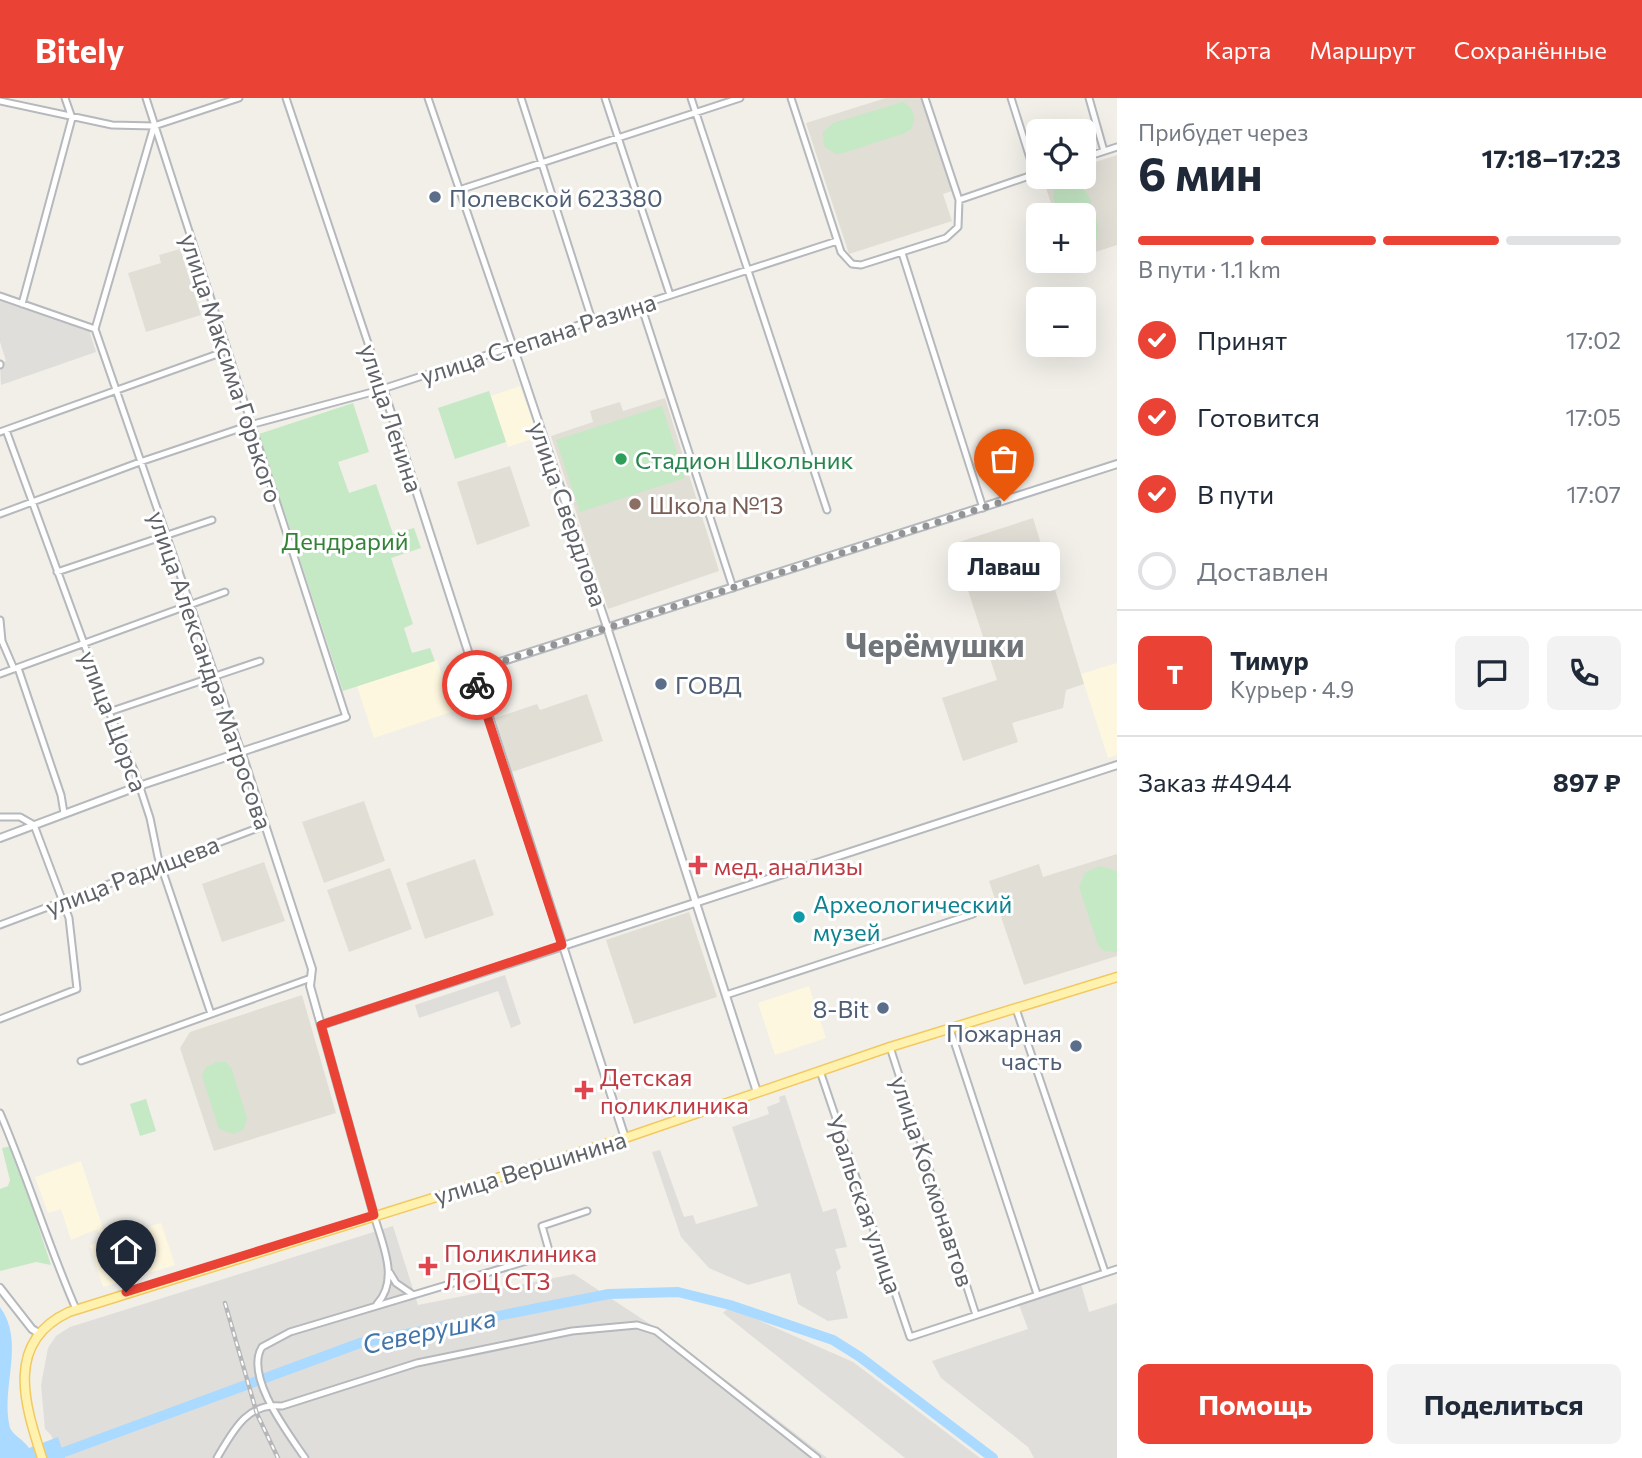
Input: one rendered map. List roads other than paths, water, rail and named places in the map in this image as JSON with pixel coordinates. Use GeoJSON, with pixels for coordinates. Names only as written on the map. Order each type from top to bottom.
{"type":"FeatureCollection","features":[{"type":"Feature","properties":{"kind":"main road","name":"улица Вершинина"},"geometry":{"type":"LineString","coordinates":[[42,1458],[23,1385],[29,1353],[40,1334],[57,1318],[76,1309],[625,1138],[890,1047],[1117,977]]}},
{"type":"Feature","properties":{"kind":"street"},"geometry":{"type":"LineString","coordinates":[[22,304],[72,118],[65,98]]}},
{"type":"Feature","properties":{"kind":"street","name":"улица Максима Горького"},"geometry":{"type":"LineString","coordinates":[[146,98],[346,717]]}},
{"type":"Feature","properties":{"kind":"street"},"geometry":{"type":"LineString","coordinates":[[0,101],[113,125],[154,126],[239,98]]}},
{"type":"Feature","properties":{"kind":"street","name":"улица Ленина"},"geometry":{"type":"LineString","coordinates":[[286,98],[383,388],[472,671],[625,1138]]}},
{"type":"Feature","properties":{"kind":"street","name":"улица Свердлова"},"geometry":{"type":"LineString","coordinates":[[428,98],[607,626],[757,1092]]}},
{"type":"Feature","properties":{"kind":"street"},"geometry":{"type":"LineString","coordinates":[[521,98],[544,162],[592,320]]}},
{"type":"Feature","properties":{"kind":"street"},"geometry":{"type":"LineString","coordinates":[[605,98],[670,295]]}},
{"type":"Feature","properties":{"kind":"street"},"geometry":{"type":"LineString","coordinates":[[691,98],[827,510]]}},
{"type":"Feature","properties":{"kind":"street"},"geometry":{"type":"LineString","coordinates":[[459,190],[740,98]]}},
{"type":"Feature","properties":{"kind":"street"},"geometry":{"type":"LineString","coordinates":[[791,98],[837,241],[844,256],[856,265],[902,253],[955,232],[960,220],[959,200],[925,98]]}},
{"type":"Feature","properties":{"kind":"street"},"geometry":{"type":"LineString","coordinates":[[1011,98],[1026,144]]}},
{"type":"Feature","properties":{"kind":"street"},"geometry":{"type":"LineString","coordinates":[[1088,98],[1104,151]]}},
{"type":"Feature","properties":{"kind":"street"},"geometry":{"type":"LineString","coordinates":[[0,296],[95,329],[154,126]]}},
{"type":"Feature","properties":{"kind":"street"},"geometry":{"type":"LineString","coordinates":[[1096,154],[1117,147]]}},
{"type":"Feature","properties":{"kind":"street"},"geometry":{"type":"LineString","coordinates":[[959,200],[1026,177]]}},
{"type":"Feature","properties":{"kind":"street","name":"улица Степана Разина"},"geometry":{"type":"LineString","coordinates":[[0,514],[250,425],[383,388],[837,241]]}},
{"type":"Feature","properties":{"kind":"street"},"geometry":{"type":"LineString","coordinates":[[902,253],[983,508]]}},
{"type":"Feature","properties":{"kind":"street"},"geometry":{"type":"LineString","coordinates":[[641,305],[733,588]]}},
{"type":"Feature","properties":{"kind":"street","name":"улица Александра Матросова"},"geometry":{"type":"LineString","coordinates":[[95,329],[242,751],[263,826],[301,932],[312,969],[310,986],[374,1215]]}},
{"type":"Feature","properties":{"kind":"street"},"geometry":{"type":"LineString","coordinates":[[3,431],[226,351]]}},
{"type":"Feature","properties":{"kind":"street","name":"улица Щорса"},"geometry":{"type":"LineString","coordinates":[[3,431],[34,501],[57,572],[139,786],[211,1014]]}},
{"type":"Feature","properties":{"kind":"street"},"geometry":{"type":"LineString","coordinates":[[472,671],[1117,464]]}},
{"type":"Feature","properties":{"kind":"street"},"geometry":{"type":"LineString","coordinates":[[57,572],[212,520]]}},
{"type":"Feature","properties":{"kind":"street"},"geometry":{"type":"LineString","coordinates":[[0,674],[225,592]]}},
{"type":"Feature","properties":{"kind":"street"},"geometry":{"type":"LineString","coordinates":[[0,620],[2,641],[16,669],[61,795],[64,813]]}},
{"type":"Feature","properties":{"kind":"street"},"geometry":{"type":"LineString","coordinates":[[109,712],[260,661]]}},
{"type":"Feature","properties":{"kind":"street"},"geometry":{"type":"LineString","coordinates":[[0,838],[139,786],[346,717]]}},
{"type":"Feature","properties":{"kind":"street"},"geometry":{"type":"LineString","coordinates":[[321,1025],[1117,765]]}},
{"type":"Feature","properties":{"kind":"street"},"geometry":{"type":"LineString","coordinates":[[0,817],[20,817],[34,825],[64,901],[72,930],[70,948],[76,989],[0,1019]]}},
{"type":"Feature","properties":{"kind":"street","name":"улица Радищева"},"geometry":{"type":"LineString","coordinates":[[0,925],[263,826]]}},
{"type":"Feature","properties":{"kind":"street"},"geometry":{"type":"LineString","coordinates":[[726,995],[973,914]]}},
{"type":"Feature","properties":{"kind":"street"},"geometry":{"type":"LineString","coordinates":[[81,1061],[311,978]]}},
{"type":"Feature","properties":{"kind":"street"},"geometry":{"type":"LineString","coordinates":[[1016,1009],[1105,1272]]}},
{"type":"Feature","properties":{"kind":"street"},"geometry":{"type":"LineString","coordinates":[[950,1029],[1037,1294]]}},
{"type":"Feature","properties":{"kind":"street","name":"улица Космонавтов"},"geometry":{"type":"LineString","coordinates":[[890,1047],[976,1315]]}},
{"type":"Feature","properties":{"kind":"street","name":"Уральская улица"},"geometry":{"type":"LineString","coordinates":[[820,1071],[910,1337],[976,1315]]}},
{"type":"Feature","properties":{"kind":"street"},"geometry":{"type":"LineString","coordinates":[[0,1113],[25,1171],[60,1278],[76,1309]]}},
{"type":"Feature","properties":{"kind":"street"},"geometry":{"type":"LineString","coordinates":[[304,1458],[269,1404],[256,1362],[262,1347],[269,1341],[377,1304],[550,1254],[542,1226],[587,1211]]}},
{"type":"Feature","properties":{"kind":"street"},"geometry":{"type":"LineString","coordinates":[[374,1215],[390,1273],[396,1283],[412,1294]]}},
{"type":"Feature","properties":{"kind":"street"},"geometry":{"type":"LineString","coordinates":[[976,1315],[1117,1269]]}},
{"type":"Feature","properties":{"kind":"street"},"geometry":{"type":"LineString","coordinates":[[377,1304],[388,1291],[390,1273]]}},
{"type":"Feature","properties":{"kind":"street"},"geometry":{"type":"LineString","coordinates":[[0,1288],[32,1329],[40,1334]]}},
{"type":"Feature","properties":{"kind":"street"},"geometry":{"type":"LineString","coordinates":[[217,1458],[251,1410],[269,1404],[282,1406],[425,1361],[572,1331],[637,1325],[656,1331],[817,1458]]}},
{"type":"Feature","properties":{"kind":"water"},"geometry":{"type":"Polygon","coordinates":[[[0,1307],[11,1335],[8,1397],[10,1428],[29,1448],[58,1437],[65,1458],[0,1458],[0,1307]]]}},
{"type":"Feature","properties":{"kind":"waterway","name":"Северушка"},"geometry":{"type":"LineString","coordinates":[[48,1458],[360,1343],[609,1294],[678,1292],[730,1305],[833,1340],[860,1357],[993,1458]]}},
{"type":"Feature","properties":{"kind":"railway"},"geometry":{"type":"LineString","coordinates":[[225,1303],[257,1414],[278,1458]]}},
{"type":"Feature","properties":{"kind":"place","name":"Полевской 623380"},"geometry":{"type":"Point","coordinates":[435,197]}},
{"type":"Feature","properties":{"kind":"place","name":"Стадион Школьник"},"geometry":{"type":"Point","coordinates":[621,459]}},
{"type":"Feature","properties":{"kind":"place","name":"Лаваш"},"geometry":{"type":"Point","coordinates":[1004,501]}},
{"type":"Feature","properties":{"kind":"place","name":"Школа №13"},"geometry":{"type":"Point","coordinates":[635,504]}},
{"type":"Feature","properties":{"kind":"place","name":"ГОВД"},"geometry":{"type":"Point","coordinates":[661,684]}},
{"type":"Feature","properties":{"kind":"place","name":"мед. анализы"},"geometry":{"type":"Point","coordinates":[698,865]}},
{"type":"Feature","properties":{"kind":"place","name":"Археологический музей"},"geometry":{"type":"Point","coordinates":[799,917]}},
{"type":"Feature","properties":{"kind":"place","name":"8-Bit"},"geometry":{"type":"Point","coordinates":[883,1008]}},
{"type":"Feature","properties":{"kind":"place","name":"Пожарная часть"},"geometry":{"type":"Point","coordinates":[1076,1046]}},
{"type":"Feature","properties":{"kind":"place","name":"Детская поликлиника"},"geometry":{"type":"Point","coordinates":[584,1090]}},
{"type":"Feature","properties":{"kind":"place","name":"Поликлиника ЛОЦ СТЗ"},"geometry":{"type":"Point","coordinates":[428,1266]}},
{"type":"Feature","properties":{"kind":"district","name":"Черёмушки"},"geometry":{"type":"Point","coordinates":[935,644]}},
{"type":"Feature","properties":{"kind":"park label","name":"Дендрарий"},"geometry":{"type":"Point","coordinates":[345,540]}}]}
